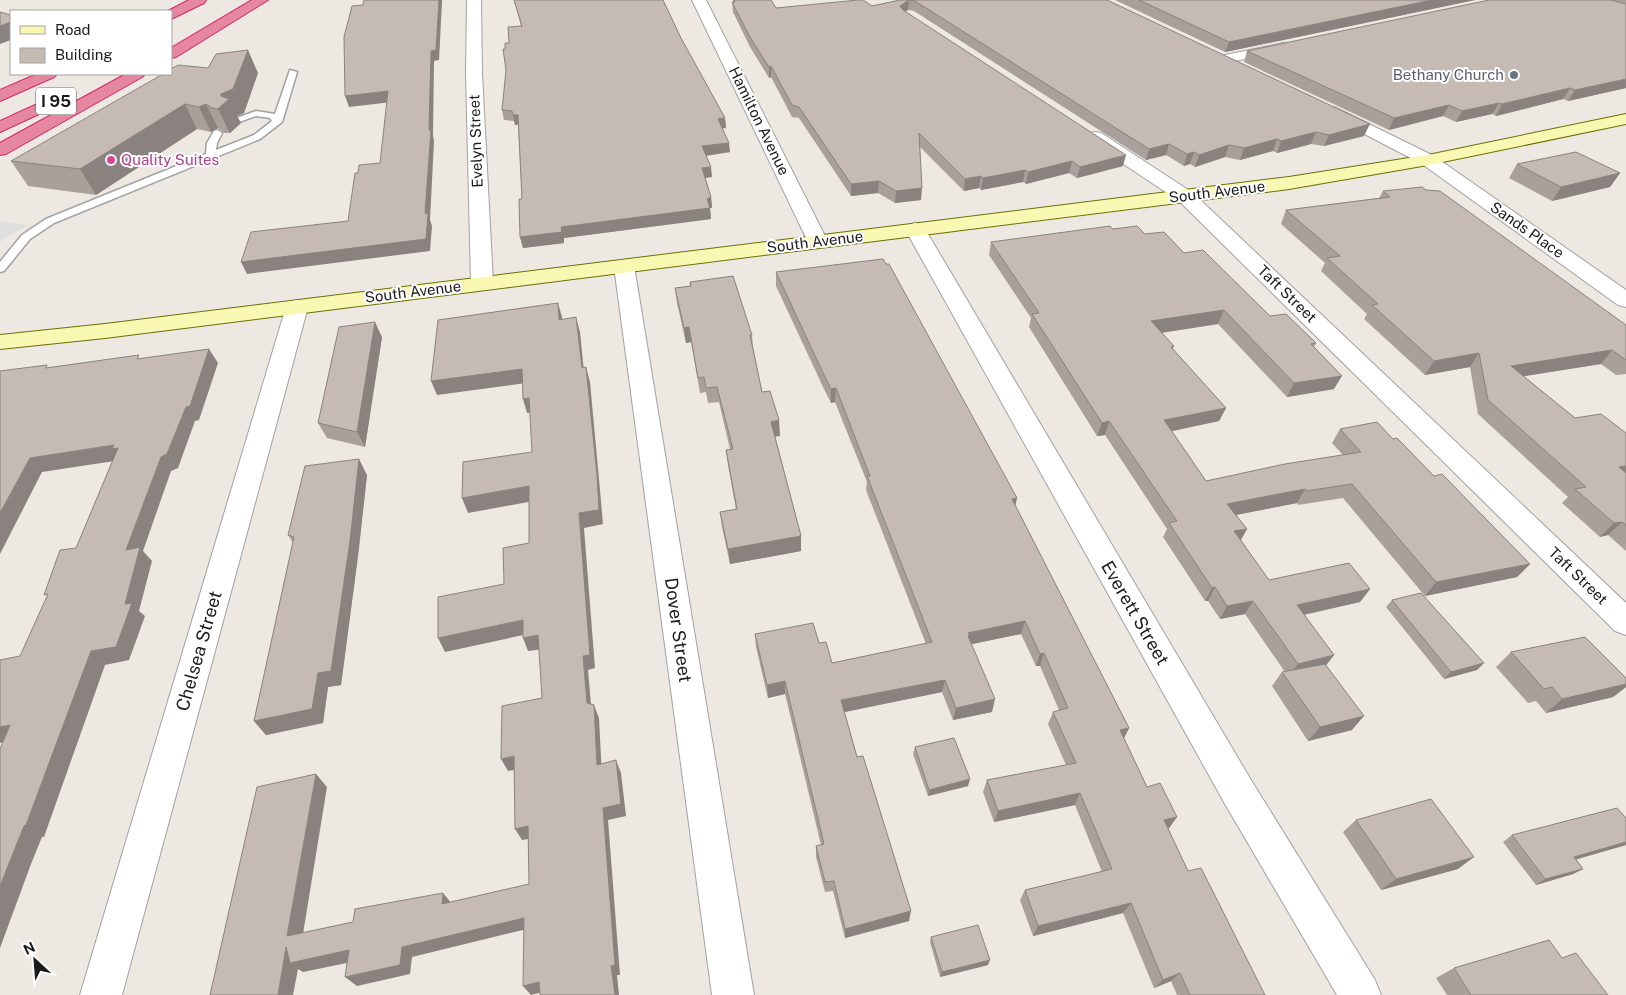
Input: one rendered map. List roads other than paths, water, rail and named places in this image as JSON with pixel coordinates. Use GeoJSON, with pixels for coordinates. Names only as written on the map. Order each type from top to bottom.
{"type":"FeatureCollection","features":[{"type":"Feature","properties":{"kind":"highway"},"geometry":{"type":"LineString","coordinates":[[161,10],[183,0]]}},
{"type":"Feature","properties":{"kind":"highway"},"geometry":{"type":"LineString","coordinates":[[172,14],[199,0]]}},
{"type":"Feature","properties":{"kind":"highway"},"geometry":{"type":"LineString","coordinates":[[172,42],[252,0]]}},
{"type":"Feature","properties":{"kind":"highway"},"geometry":{"type":"LineString","coordinates":[[172,53],[261,0]]}},
{"type":"Feature","properties":{"kind":"highway","name":"I 95"},"geometry":{"type":"LineString","coordinates":[[0,96],[47,75]]}},
{"type":"Feature","properties":{"kind":"highway","name":"I 95"},"geometry":{"type":"LineString","coordinates":[[0,127],[109,75]]}},
{"type":"Feature","properties":{"kind":"highway"},"geometry":{"type":"LineString","coordinates":[[0,150],[135,75]]}},
{"type":"Feature","properties":{"kind":"main road","name":"South Avenue"},"geometry":{"type":"LineString","coordinates":[[0,342],[297,307],[1289,183],[1428,160],[1626,119]]}},
{"type":"Feature","properties":{"kind":"street","name":"Evelyn Street"},"geometry":{"type":"LineString","coordinates":[[474,0],[474,73],[482,283]]}},
{"type":"Feature","properties":{"kind":"street","name":"Hamilton Avenue"},"geometry":{"type":"LineString","coordinates":[[699,0],[818,242]]}},
{"type":"Feature","properties":{"kind":"street"},"geometry":{"type":"LineString","coordinates":[[1225,59],[1298,44]]}},
{"type":"Feature","properties":{"kind":"street"},"geometry":{"type":"LineString","coordinates":[[1207,51],[1251,72]]}},
{"type":"Feature","properties":{"kind":"street","name":"Sands Place"},"geometry":{"type":"LineString","coordinates":[[1320,105],[1428,160],[1626,300]]}},
{"type":"Feature","properties":{"kind":"street","name":"Taft Street"},"geometry":{"type":"LineString","coordinates":[[1076,124],[1186,197],[1626,622]]}},
{"type":"Feature","properties":{"kind":"street","name":"Everett Street"},"geometry":{"type":"LineString","coordinates":[[915,229],[1238,792],[1360,995]]}},
{"type":"Feature","properties":{"kind":"street","name":"Dover Street"},"geometry":{"type":"LineString","coordinates":[[624,266],[732,995]]}},
{"type":"Feature","properties":{"kind":"street","name":"Chelsea Street"},"geometry":{"type":"LineString","coordinates":[[102,995],[297,307]]}},
{"type":"Feature","properties":{"kind":"lane"},"geometry":{"type":"LineString","coordinates":[[0,269],[26,237],[50,220],[257,136],[277,122],[293,72]]}},
{"type":"Feature","properties":{"kind":"lane"},"geometry":{"type":"LineString","coordinates":[[238,118],[249,114],[265,112],[273,116],[277,122]]}},
{"type":"Feature","properties":{"kind":"lane"},"geometry":{"type":"LineString","coordinates":[[211,155],[212,143],[217,133]]}},
{"type":"Feature","properties":{"kind":"place","name":"Bethany Church"},"geometry":{"type":"Point","coordinates":[1514,75]}},
{"type":"Feature","properties":{"kind":"place","name":"Quality Suites"},"geometry":{"type":"Point","coordinates":[111,160]}}]}
